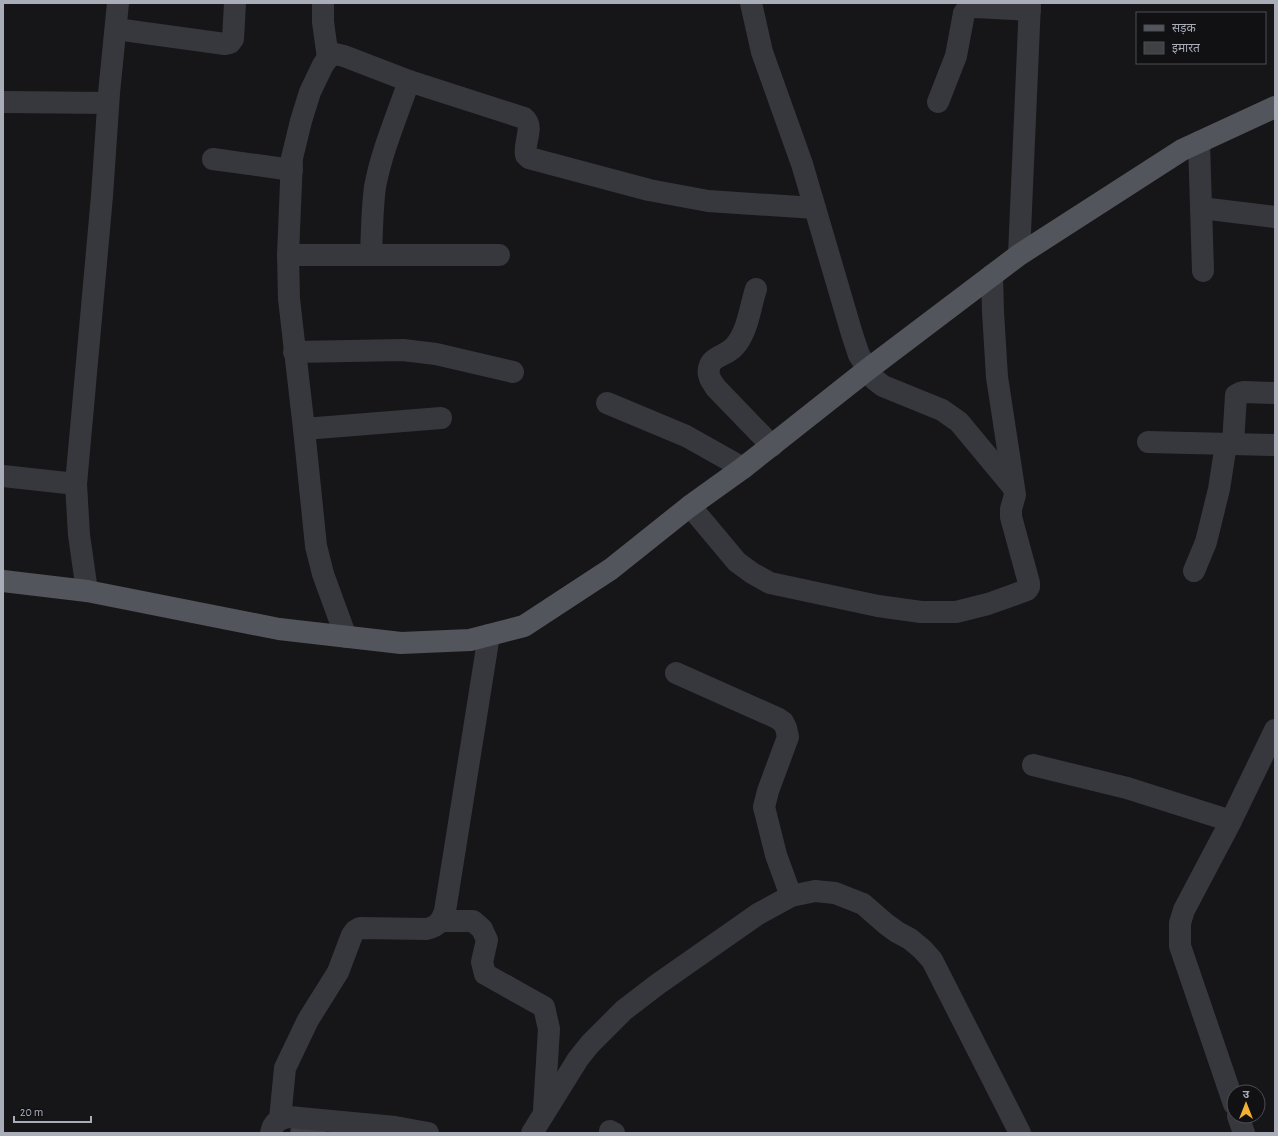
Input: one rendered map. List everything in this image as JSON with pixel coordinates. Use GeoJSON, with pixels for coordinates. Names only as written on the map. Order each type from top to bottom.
{"type":"FeatureCollection","features":[{"type":"Feature","properties":{"kind":"main road"},"geometry":{"type":"LineString","coordinates":[[3,581],[87,591],[278,629],[401,644],[470,640],[524,626],[611,569],[690,506],[772,446],[867,370],[1019,255],[1182,150],[1275,107]]}},
{"type":"Feature","properties":{"kind":"street"},"geometry":{"type":"LineString","coordinates":[[87,591],[79,535],[76,484],[102,196],[108,103],[118,3]]}},
{"type":"Feature","properties":{"kind":"street"},"geometry":{"type":"LineString","coordinates":[[116,30],[225,44],[230,43],[234,35],[234,3]]}},
{"type":"Feature","properties":{"kind":"street"},"geometry":{"type":"LineString","coordinates":[[323,3],[323,22],[328,58]]}},
{"type":"Feature","properties":{"kind":"street"},"geometry":{"type":"LineString","coordinates":[[751,3],[762,52],[802,164],[852,334],[859,355],[867,370],[874,379],[884,386],[942,410],[959,422],[1014,487]]}},
{"type":"Feature","properties":{"kind":"street"},"geometry":{"type":"LineString","coordinates":[[938,102],[956,56],[964,13],[968,8],[1030,6],[1019,255]]}},
{"type":"Feature","properties":{"kind":"street"},"geometry":{"type":"LineString","coordinates":[[346,637],[323,574],[316,546],[289,298],[288,255],[292,158],[310,92],[328,58],[335,54],[344,56],[409,81],[524,118],[527,120],[529,126],[525,151],[526,155],[530,158],[656,192],[708,200],[815,208]]}},
{"type":"Feature","properties":{"kind":"street"},"geometry":{"type":"LineString","coordinates":[[371,255],[373,206],[379,171],[384,151],[409,81]]}},
{"type":"Feature","properties":{"kind":"street"},"geometry":{"type":"LineString","coordinates":[[3,102],[108,103]]}},
{"type":"Feature","properties":{"kind":"street"},"geometry":{"type":"LineString","coordinates":[[1199,142],[1203,271]]}},
{"type":"Feature","properties":{"kind":"street"},"geometry":{"type":"LineString","coordinates":[[213,159],[292,170]]}},
{"type":"Feature","properties":{"kind":"street"},"geometry":{"type":"LineString","coordinates":[[1201,208],[1275,217]]}},
{"type":"Feature","properties":{"kind":"street"},"geometry":{"type":"LineString","coordinates":[[288,255],[499,255]]}},
{"type":"Feature","properties":{"kind":"street"},"geometry":{"type":"LineString","coordinates":[[690,506],[737,562],[752,573],[770,583],[878,606],[921,612],[956,612],[988,604],[1024,592],[1029,587],[1011,517],[1011,509],[1015,495],[998,377],[992,275]]}},
{"type":"Feature","properties":{"kind":"street"},"geometry":{"type":"LineString","coordinates":[[756,289],[741,336],[734,347],[710,363],[708,371],[710,381],[772,446]]}},
{"type":"Feature","properties":{"kind":"street"},"geometry":{"type":"LineString","coordinates":[[294,352],[403,350],[436,354],[513,372]]}},
{"type":"Feature","properties":{"kind":"street"},"geometry":{"type":"LineString","coordinates":[[1194,570],[1206,542],[1219,489],[1229,444],[1236,395],[1244,392],[1275,393]]}},
{"type":"Feature","properties":{"kind":"street"},"geometry":{"type":"LineString","coordinates":[[607,403],[686,436],[743,468]]}},
{"type":"Feature","properties":{"kind":"street"},"geometry":{"type":"LineString","coordinates":[[304,429],[441,418]]}},
{"type":"Feature","properties":{"kind":"street"},"geometry":{"type":"LineString","coordinates":[[1148,442],[1275,445]]}},
{"type":"Feature","properties":{"kind":"street"},"geometry":{"type":"LineString","coordinates":[[3,476],[76,484]]}},
{"type":"Feature","properties":{"kind":"street"},"geometry":{"type":"LineString","coordinates":[[275,1126],[285,1068],[308,1020],[338,972],[355,931],[360,928],[427,929],[436,927],[441,921],[445,911],[489,635]]}},
{"type":"Feature","properties":{"kind":"street"},"geometry":{"type":"LineString","coordinates":[[676,673],[783,722],[788,737],[768,791],[764,807],[776,855],[791,896]]}},
{"type":"Feature","properties":{"kind":"street"},"geometry":{"type":"LineString","coordinates":[[1227,1084],[1180,946],[1180,923],[1184,910],[1231,821],[1275,730]]}},
{"type":"Feature","properties":{"kind":"street"},"geometry":{"type":"LineString","coordinates":[[1033,765],[1128,788],[1231,821]]}},
{"type":"Feature","properties":{"kind":"street"},"geometry":{"type":"LineString","coordinates":[[532,1133],[544,1111],[578,1059],[590,1044],[624,1010],[658,984],[758,914],[791,896],[815,891],[835,893],[863,904],[886,924],[910,939],[932,960],[1020,1133]]}},
{"type":"Feature","properties":{"kind":"street"},"geometry":{"type":"LineString","coordinates":[[441,921],[473,921],[482,929],[487,940],[482,962],[485,974],[544,1007],[550,1029],[544,1111]]}},
{"type":"Feature","properties":{"kind":"street"},"geometry":{"type":"LineString","coordinates":[[275,1126],[289,1117],[428,1133]]}},
{"type":"Feature","properties":{"kind":"building"},"geometry":{"type":"Polygon","coordinates":[[[293,1121],[327,1130],[326,1133],[290,1133],[293,1121]]]}}]}
